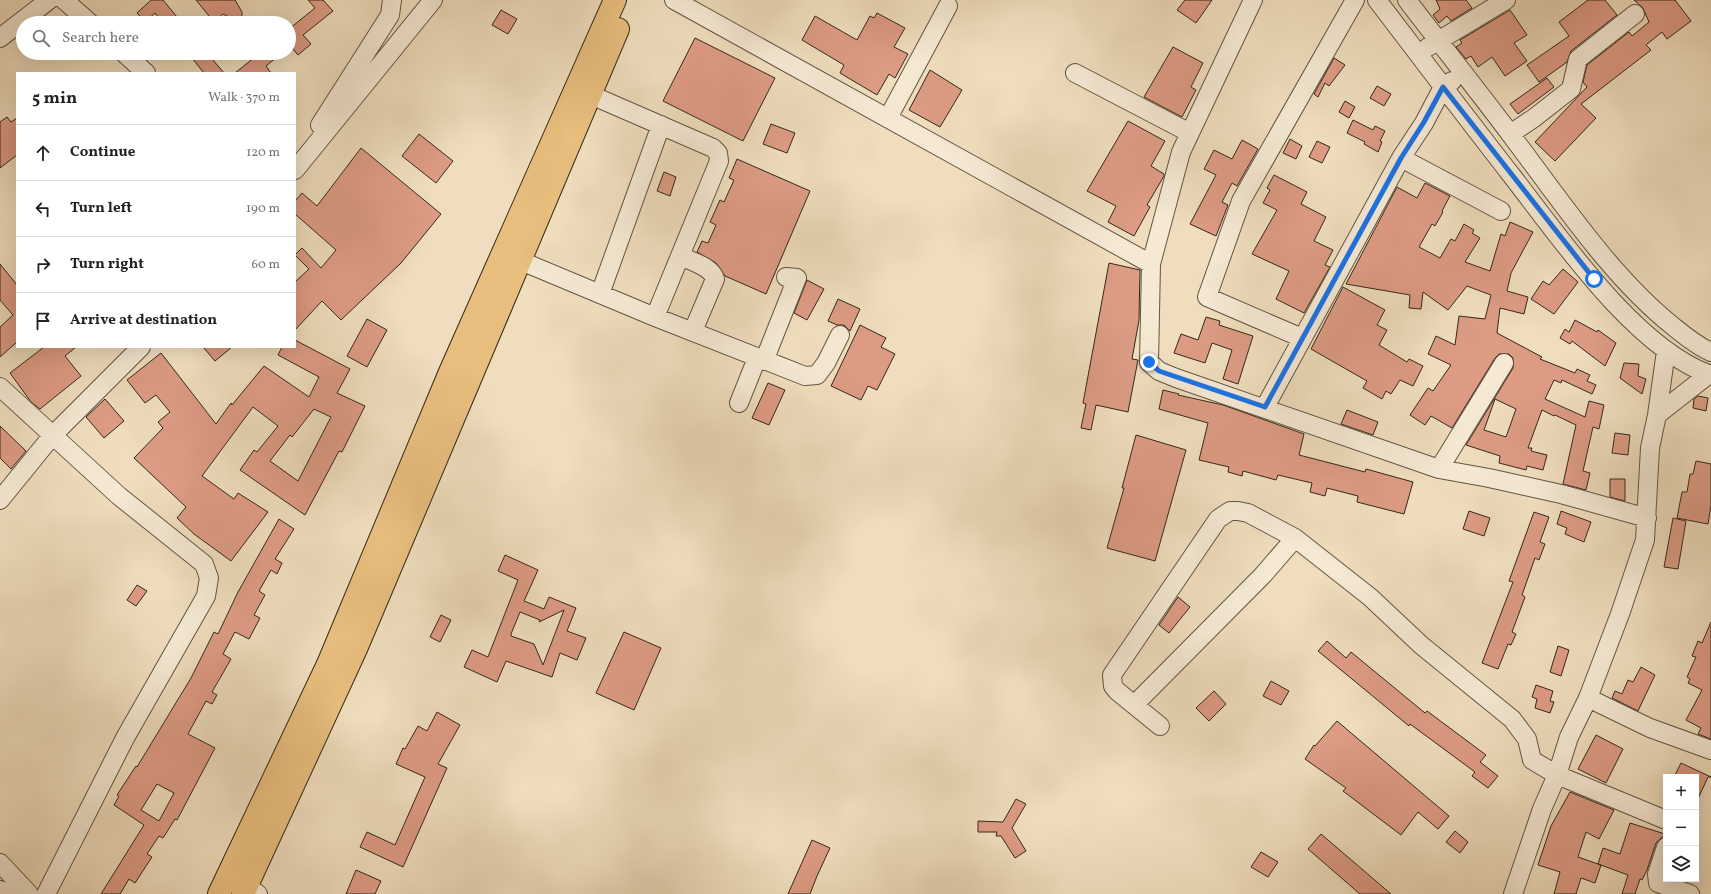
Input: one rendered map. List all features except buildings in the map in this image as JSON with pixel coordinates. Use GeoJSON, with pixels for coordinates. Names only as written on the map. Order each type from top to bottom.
{"type":"FeatureCollection","features":[{"type":"Feature","properties":{"kind":"main road"},"geometry":{"type":"LineString","coordinates":[[219,894],[328,664],[450,372],[615,0]]}},
{"type":"Feature","properties":{"kind":"main road"},"geometry":{"type":"LineString","coordinates":[[249,891],[359,642],[630,0]]}},
{"type":"Feature","properties":{"kind":"street"},"geometry":{"type":"LineString","coordinates":[[28,16],[49,0]]}},
{"type":"Feature","properties":{"kind":"street"},"geometry":{"type":"LineString","coordinates":[[64,0],[82,16]]}},
{"type":"Feature","properties":{"kind":"street"},"geometry":{"type":"LineString","coordinates":[[296,162],[390,15],[392,0]]}},
{"type":"Feature","properties":{"kind":"street"},"geometry":{"type":"LineString","coordinates":[[296,169],[433,0]]}},
{"type":"Feature","properties":{"kind":"street"},"geometry":{"type":"LineString","coordinates":[[674,0],[1151,264]]}},
{"type":"Feature","properties":{"kind":"street"},"geometry":{"type":"LineString","coordinates":[[1253,0],[1181,152],[1151,264],[1149,362],[1159,371],[1439,469],[1489,478],[1561,494],[1647,518]]}},
{"type":"Feature","properties":{"kind":"street"},"geometry":{"type":"LineString","coordinates":[[1302,338],[1207,297],[1241,201],[1355,0]]}},
{"type":"Feature","properties":{"kind":"street"},"geometry":{"type":"LineString","coordinates":[[1377,0],[1443,87],[1594,279],[1623,312],[1666,351],[1688,365],[1710,375],[1657,415]]}},
{"type":"Feature","properties":{"kind":"street"},"geometry":{"type":"LineString","coordinates":[[1407,0],[1579,226],[1632,288],[1667,322],[1689,339],[1711,352]]}},
{"type":"Feature","properties":{"kind":"street"},"geometry":{"type":"LineString","coordinates":[[1418,54],[1506,0]]}},
{"type":"Feature","properties":{"kind":"street"},"geometry":{"type":"LineString","coordinates":[[888,118],[948,6]]}},
{"type":"Feature","properties":{"kind":"street"},"geometry":{"type":"LineString","coordinates":[[1510,134],[1534,118],[1571,89],[1578,59],[1635,14]]}},
{"type":"Feature","properties":{"kind":"street"},"geometry":{"type":"LineString","coordinates":[[0,38],[16,26]]}},
{"type":"Feature","properties":{"kind":"street"},"geometry":{"type":"LineString","coordinates":[[132,60],[145,72]]}},
{"type":"Feature","properties":{"kind":"street"},"geometry":{"type":"LineString","coordinates":[[1075,73],[1190,133]]}},
{"type":"Feature","properties":{"kind":"street"},"geometry":{"type":"LineString","coordinates":[[1265,407],[1401,158],[1424,122],[1443,87],[1464,74]]}},
{"type":"Feature","properties":{"kind":"street"},"geometry":{"type":"LineString","coordinates":[[591,95],[713,148],[718,153],[719,161],[655,317]]}},
{"type":"Feature","properties":{"kind":"street"},"geometry":{"type":"LineString","coordinates":[[600,294],[661,125]]}},
{"type":"Feature","properties":{"kind":"street"},"geometry":{"type":"LineString","coordinates":[[1401,158],[1501,211]]}},
{"type":"Feature","properties":{"kind":"street"},"geometry":{"type":"LineString","coordinates":[[681,256],[707,268],[713,274],[715,279],[693,331]]}},
{"type":"Feature","properties":{"kind":"street"},"geometry":{"type":"LineString","coordinates":[[521,261],[655,317],[805,376],[817,375],[826,363],[840,335]]}},
{"type":"Feature","properties":{"kind":"street"},"geometry":{"type":"LineString","coordinates":[[739,403],[761,359],[797,278],[786,277]]}},
{"type":"Feature","properties":{"kind":"street"},"geometry":{"type":"LineString","coordinates":[[0,500],[52,436],[141,348]]}},
{"type":"Feature","properties":{"kind":"street"},"geometry":{"type":"LineString","coordinates":[[1513,894],[1542,809],[1557,775],[1569,737],[1588,698],[1643,548],[1647,518],[1650,448],[1657,415],[1666,351]]}},
{"type":"Feature","properties":{"kind":"street"},"geometry":{"type":"LineString","coordinates":[[1439,469],[1504,363]]}},
{"type":"Feature","properties":{"kind":"street"},"geometry":{"type":"LineString","coordinates":[[0,387],[119,496],[204,564],[210,578],[206,596],[125,738],[46,894]]}},
{"type":"Feature","properties":{"kind":"street"},"geometry":{"type":"LineString","coordinates":[[1160,726],[1113,686],[1112,675],[1218,519],[1230,511],[1238,510],[1248,513],[1295,538],[1370,597],[1421,645],[1512,718],[1527,739],[1532,760],[1557,775],[1663,819]]}},
{"type":"Feature","properties":{"kind":"street"},"geometry":{"type":"LineString","coordinates":[[1134,705],[1263,575],[1295,538]]}},
{"type":"Feature","properties":{"kind":"street"},"geometry":{"type":"LineString","coordinates":[[1588,698],[1650,728],[1711,750]]}},
{"type":"Feature","properties":{"kind":"street"},"geometry":{"type":"LineString","coordinates":[[1663,856],[1657,874],[1658,883],[1690,894]]}},
{"type":"Feature","properties":{"kind":"street"},"geometry":{"type":"LineString","coordinates":[[0,863],[29,894]]}},
{"type":"Feature","properties":{"kind":"street"},"geometry":{"type":"LineString","coordinates":[[0,890],[9,894]]}},
{"type":"Feature","properties":{"kind":"route"},"geometry":{"type":"LineString","coordinates":[[1149,362],[1159,371],[1176,378],[1265,407],[1401,158],[1424,122],[1443,87],[1555,232],[1594,279]]}}]}
